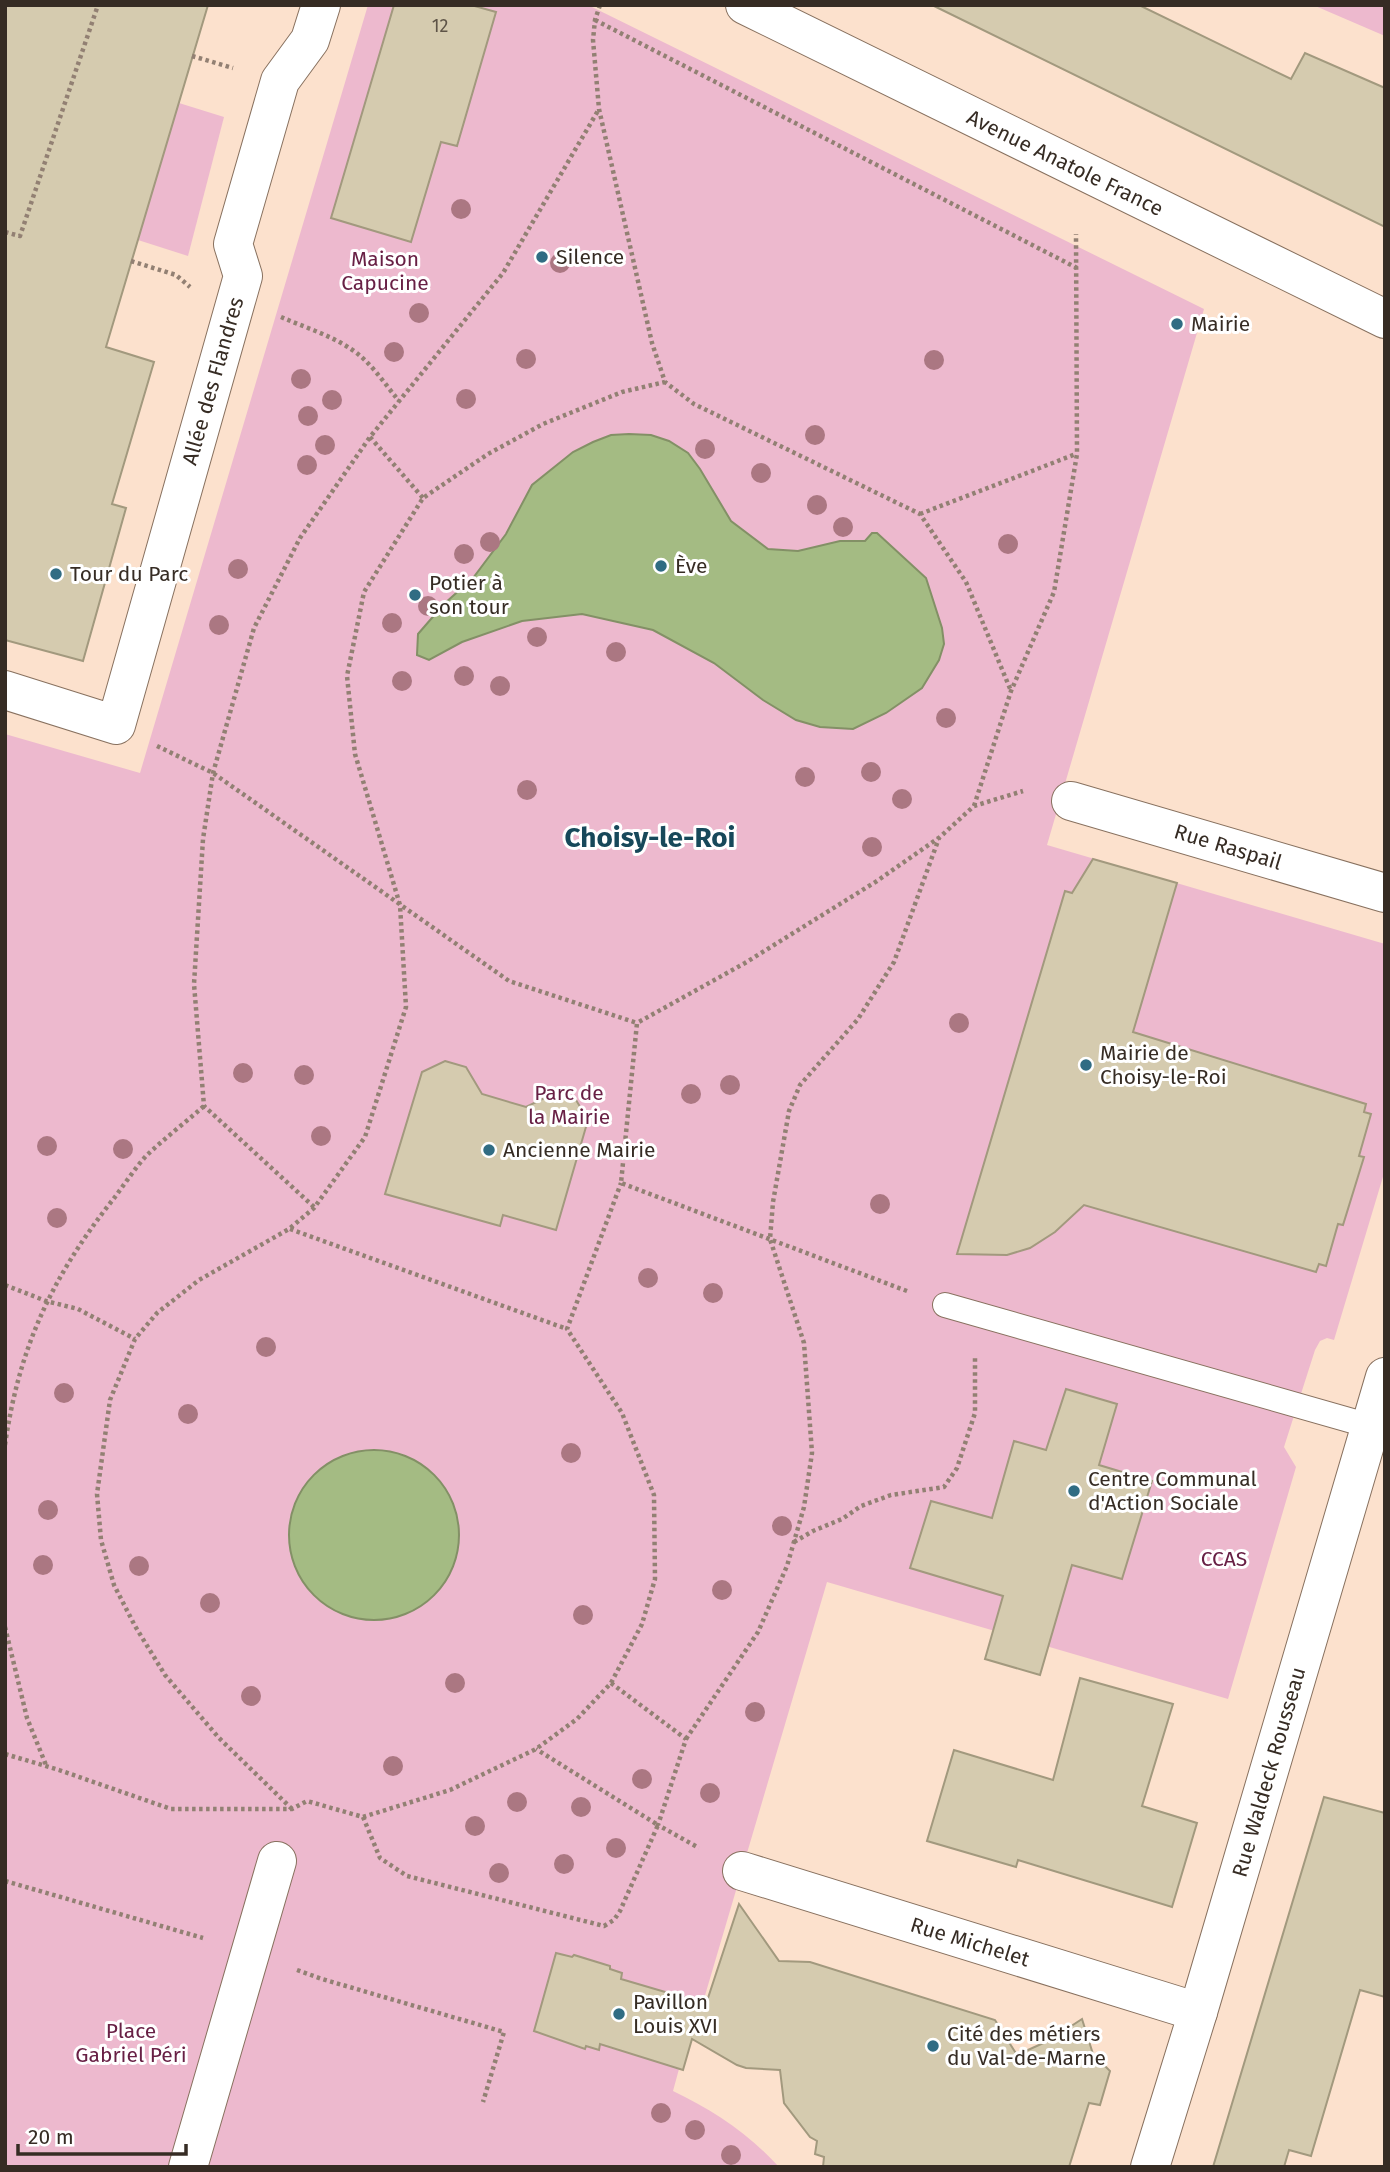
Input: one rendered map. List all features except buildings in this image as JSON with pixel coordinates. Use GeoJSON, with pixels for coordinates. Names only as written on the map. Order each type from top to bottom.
{"type":"FeatureCollection","features":[{"type":"Feature","properties":{"kind":"street","name":"Allée des Flandres"},"geometry":{"type":"LineString","coordinates":[[116,725],[243,276],[233,244],[280,81],[310,40],[321,5]]}},
{"type":"Feature","properties":{"kind":"street","name":"Avenue Anatole France"},"geometry":{"type":"LineString","coordinates":[[745,5],[1385,319]]}},
{"type":"Feature","properties":{"kind":"street"},"geometry":{"type":"LineString","coordinates":[[5,690],[116,725]]}},
{"type":"Feature","properties":{"kind":"street","name":"Rue Raspail"},"geometry":{"type":"LineString","coordinates":[[1071,800],[1385,894]]}},
{"type":"Feature","properties":{"kind":"street","name":"Rue Waldeck Rousseau"},"geometry":{"type":"LineString","coordinates":[[1150,2167],[1377,1429],[1385,1377]]}},
{"type":"Feature","properties":{"kind":"street"},"geometry":{"type":"LineString","coordinates":[[188,2167],[276,1861]]}},
{"type":"Feature","properties":{"kind":"street","name":"Rue Michelet"},"geometry":{"type":"LineString","coordinates":[[742,1871],[1198,2012]]}},
{"type":"Feature","properties":{"kind":"lane"},"geometry":{"type":"LineString","coordinates":[[945,1305],[1377,1429]]}},
{"type":"Feature","properties":{"kind":"path"},"geometry":{"type":"LineString","coordinates":[[5,232],[20,236],[98,5]]}},
{"type":"Feature","properties":{"kind":"path"},"geometry":{"type":"LineString","coordinates":[[600,5],[594,20],[593,40],[598,109],[652,343],[664,382],[694,404],[920,514],[966,582],[1011,691]]}},
{"type":"Feature","properties":{"kind":"path"},"geometry":{"type":"LineString","coordinates":[[594,20],[1077,268]]}},
{"type":"Feature","properties":{"kind":"path"},"geometry":{"type":"LineString","coordinates":[[192,56],[237,68]]}},
{"type":"Feature","properties":{"kind":"path"},"geometry":{"type":"LineString","coordinates":[[314,1208],[204,1106],[194,984],[203,839],[213,773],[254,628],[300,538],[370,437],[503,273],[598,109]]}},
{"type":"Feature","properties":{"kind":"path"},"geometry":{"type":"LineString","coordinates":[[974,806],[1011,691],[1055,592],[1077,454],[1076,234]]}},
{"type":"Feature","properties":{"kind":"path"},"geometry":{"type":"LineString","coordinates":[[131,261],[176,275]]}},
{"type":"Feature","properties":{"kind":"path"},"geometry":{"type":"LineString","coordinates":[[235,303],[276,315],[352,349],[367,362],[399,401]]}},
{"type":"Feature","properties":{"kind":"path"},"geometry":{"type":"LineString","coordinates":[[292,1809],[219,1738],[165,1675],[114,1585],[101,1540],[97,1494],[110,1400],[135,1339],[157,1313],[199,1280],[289,1229],[314,1208],[365,1137],[405,1007],[400,905],[355,754],[347,676],[364,592],[423,498],[488,454],[543,424],[622,392],[664,382]]}},
{"type":"Feature","properties":{"kind":"path"},"geometry":{"type":"LineString","coordinates":[[370,437],[423,498]]}},
{"type":"Feature","properties":{"kind":"path"},"geometry":{"type":"LineString","coordinates":[[920,514],[1077,454]]}},
{"type":"Feature","properties":{"kind":"path"},"geometry":{"type":"LineString","coordinates":[[116,725],[213,773],[509,981],[637,1023],[745,963],[877,881],[940,837],[974,806],[1027,790],[1071,800]]}},
{"type":"Feature","properties":{"kind":"path"},"geometry":{"type":"LineString","coordinates":[[363,1817],[380,1858],[407,1876],[604,1926],[614,1920],[620,1911],[659,1825],[686,1739],[758,1632],[787,1566],[804,1507],[811,1452],[804,1343],[770,1239],[773,1202],[789,1111],[796,1094],[815,1065],[858,1018],[894,962],[940,837]]}},
{"type":"Feature","properties":{"kind":"path"},"geometry":{"type":"LineString","coordinates":[[567,1329],[621,1183],[637,1023]]}},
{"type":"Feature","properties":{"kind":"path"},"geometry":{"type":"LineString","coordinates":[[5,1445],[10,1410],[26,1349],[46,1301],[81,1240],[146,1156],[204,1106]]}},
{"type":"Feature","properties":{"kind":"path"},"geometry":{"type":"LineString","coordinates":[[621,1183],[945,1305]]}},
{"type":"Feature","properties":{"kind":"path"},"geometry":{"type":"LineString","coordinates":[[5,1754],[171,1809],[292,1809],[307,1801],[363,1817],[450,1790],[536,1749],[577,1719],[611,1683],[642,1624],[654,1579],[654,1495],[622,1413],[567,1329],[289,1229]]}},
{"type":"Feature","properties":{"kind":"path"},"geometry":{"type":"LineString","coordinates":[[5,1285],[46,1301],[78,1308],[135,1339]]}},
{"type":"Feature","properties":{"kind":"path"},"geometry":{"type":"LineString","coordinates":[[794,1542],[842,1519],[861,1506],[891,1495],[944,1488],[957,1468],[975,1413],[975,1313]]}},
{"type":"Feature","properties":{"kind":"path"},"geometry":{"type":"LineString","coordinates":[[5,1628],[27,1718],[47,1766]]}},
{"type":"Feature","properties":{"kind":"path"},"geometry":{"type":"LineString","coordinates":[[611,1683],[686,1739]]}},
{"type":"Feature","properties":{"kind":"path"},"geometry":{"type":"LineString","coordinates":[[536,1749],[659,1825],[742,1871]]}},
{"type":"Feature","properties":{"kind":"green space","name":"Parc de la Mairie"},"geometry":{"type":"Polygon","coordinates":[[[368,5],[588,5],[1204,309],[1047,845],[1385,944],[1385,1170],[1334,1340],[1327,1338],[1320,1341],[1315,1350],[1284,1447],[1296,1467],[1228,1699],[827,1582],[683,2070],[679,2069],[673,2091],[730,2124],[779,2167],[5,2167],[5,734],[140,773],[368,5]]]}},
{"type":"Feature","properties":{"kind":"green space"},"geometry":{"type":"Polygon","coordinates":[[[1313,5],[1385,5],[1385,36],[1313,5]]]}},
{"type":"Feature","properties":{"kind":"green space"},"geometry":{"type":"Polygon","coordinates":[[[179,103],[224,117],[188,256],[138,240],[179,103]]]}},
{"type":"Feature","properties":{"kind":"shaded area"},"geometry":{"type":"Polygon","coordinates":[[[611,435],[651,435],[669,441],[688,453],[731,521],[768,549],[798,551],[840,541],[865,541],[872,533],[877,533],[926,578],[942,628],[944,644],[939,660],[922,688],[886,713],[853,729],[820,727],[796,720],[763,700],[714,663],[653,630],[582,614],[522,621],[462,642],[429,660],[417,655],[418,634],[444,604],[473,578],[506,534],[532,485],[573,452],[611,435]]]}},
{"type":"Feature","properties":{"kind":"shaded area"},"geometry":{"type":"Polygon","coordinates":[[[374,1450],[407,1456],[434,1475],[453,1502],[459,1535],[453,1568],[434,1595],[407,1614],[374,1620],[341,1614],[314,1595],[295,1568],[289,1535],[295,1502],[314,1475],[341,1456],[374,1450]]]}},
{"type":"Feature","properties":{"kind":"place","name":"Silence"},"geometry":{"type":"Point","coordinates":[542,257]}},
{"type":"Feature","properties":{"kind":"place","name":"Mairie"},"geometry":{"type":"Point","coordinates":[1177,324]}},
{"type":"Feature","properties":{"kind":"place","name":"Ève"},"geometry":{"type":"Point","coordinates":[661,566]}},
{"type":"Feature","properties":{"kind":"place","name":"Tour du Parc"},"geometry":{"type":"Point","coordinates":[56,574]}},
{"type":"Feature","properties":{"kind":"place","name":"Potier à son tour"},"geometry":{"type":"Point","coordinates":[415,595]}},
{"type":"Feature","properties":{"kind":"place","name":"Mairie de Choisy-le-Roi"},"geometry":{"type":"Point","coordinates":[1086,1065]}},
{"type":"Feature","properties":{"kind":"place","name":"Ancienne Mairie"},"geometry":{"type":"Point","coordinates":[489,1150]}},
{"type":"Feature","properties":{"kind":"place","name":"Centre Communal d'Action Sociale"},"geometry":{"type":"Point","coordinates":[1074,1491]}},
{"type":"Feature","properties":{"kind":"place","name":"Pavillon Louis XVI"},"geometry":{"type":"Point","coordinates":[619,2014]}},
{"type":"Feature","properties":{"kind":"place","name":"Cité des métiers du Val-de-Marne"},"geometry":{"type":"Point","coordinates":[933,2046]}},
{"type":"Feature","properties":{"kind":"district","name":"Choisy-le-Roi"},"geometry":{"type":"Point","coordinates":[650,837]}},
{"type":"Feature","properties":{"kind":"park label","name":"Maison Capucine"},"geometry":{"type":"Point","coordinates":[385,271]}},
{"type":"Feature","properties":{"kind":"park label","name":"CCAS"},"geometry":{"type":"Point","coordinates":[1224,1559]}},
{"type":"Feature","properties":{"kind":"park label","name":"Place Gabriel Péri"},"geometry":{"type":"Point","coordinates":[131,2043]}}]}
